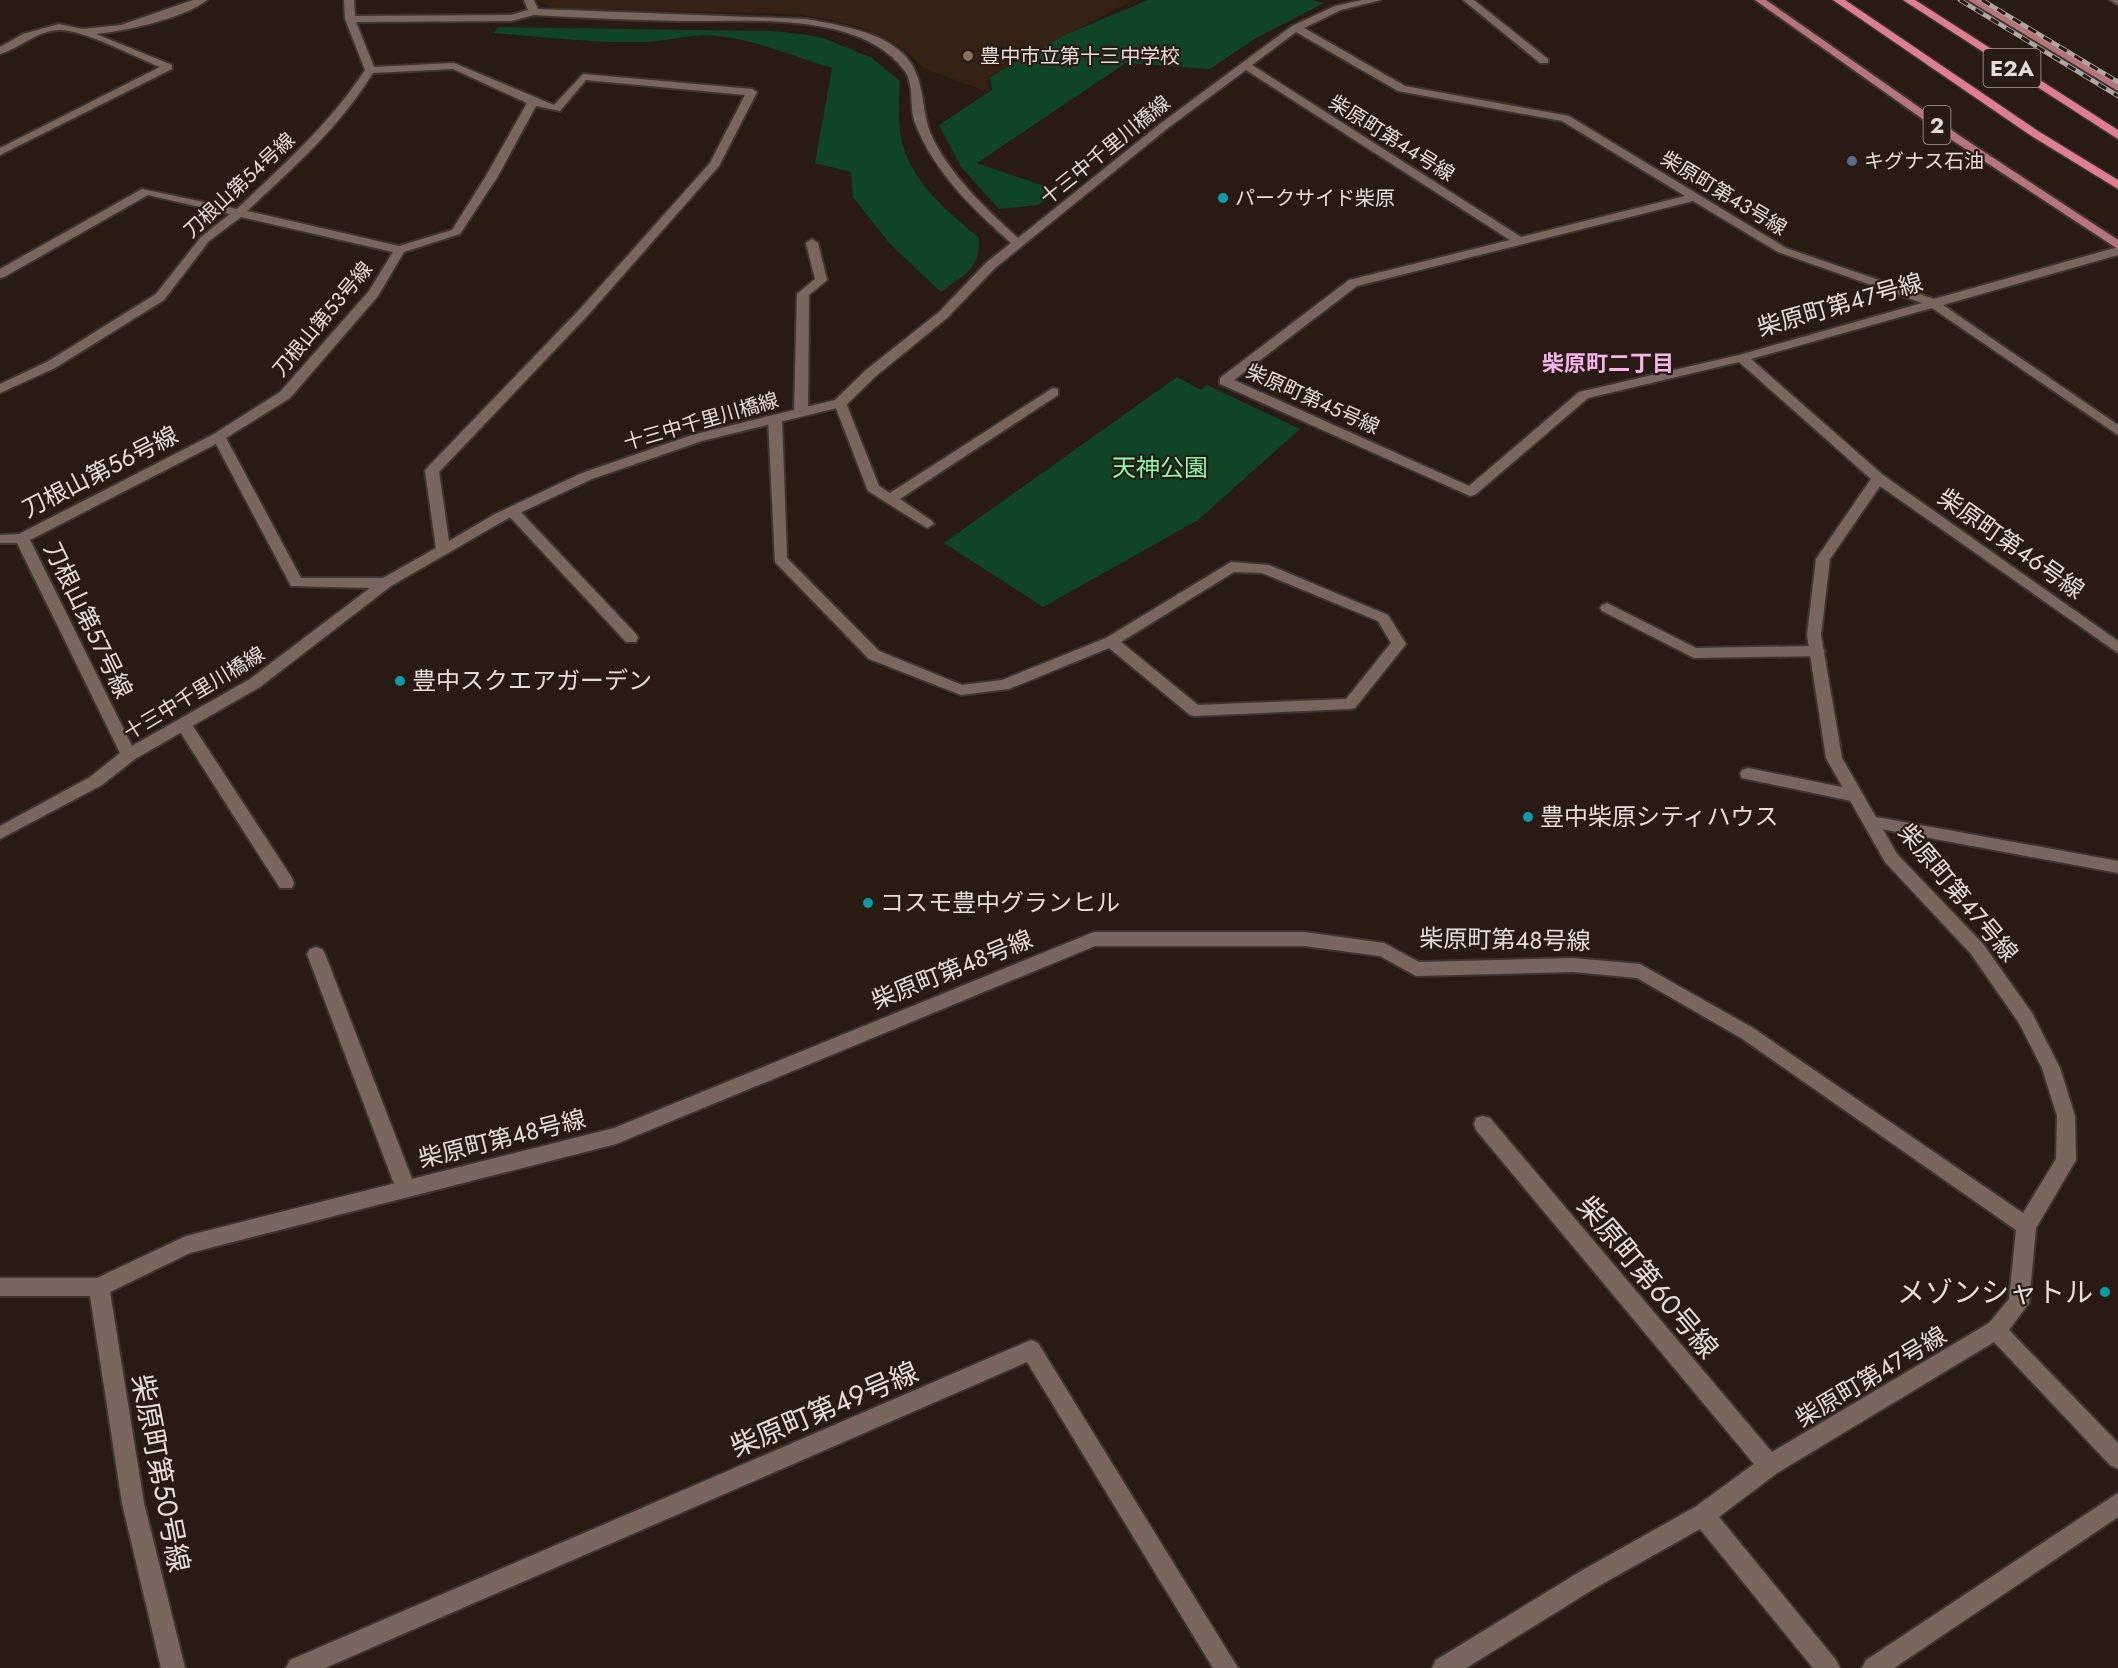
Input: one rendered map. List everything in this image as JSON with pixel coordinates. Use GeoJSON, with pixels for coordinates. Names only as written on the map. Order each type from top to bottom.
{"type":"FeatureCollection","features":[{"type":"Feature","properties":{"kind":"highway","name":"E2A"},"geometry":{"type":"LineString","coordinates":[[1838,0],[2034,133],[2118,185]]}},
{"type":"Feature","properties":{"kind":"highway","name":"E2A"},"geometry":{"type":"LineString","coordinates":[[1908,0],[2118,135]]}},
{"type":"Feature","properties":{"kind":"main road","name":"2"},"geometry":{"type":"LineString","coordinates":[[1760,0],[1959,140],[2118,246]]}},
{"type":"Feature","properties":{"kind":"main road"},"geometry":{"type":"LineString","coordinates":[[1973,0],[2118,88]]}},
{"type":"Feature","properties":{"kind":"street"},"geometry":{"type":"LineString","coordinates":[[83,32],[123,28],[160,17],[202,0]]}},
{"type":"Feature","properties":{"kind":"street"},"geometry":{"type":"LineString","coordinates":[[349,0],[350,20],[370,70],[454,66],[533,102],[556,109],[583,77],[752,92],[715,164],[585,310],[432,471],[443,549]]}},
{"type":"Feature","properties":{"kind":"street"},"geometry":{"type":"LineString","coordinates":[[529,0],[534,12]]}},
{"type":"Feature","properties":{"kind":"street","name":"十三中千里川橋線"},"geometry":{"type":"LineString","coordinates":[[0,833],[96,781],[129,755],[255,683],[386,583],[512,511],[587,476],[697,438],[840,403],[871,373],[943,315],[991,265],[1164,126],[1296,28],[1338,8],[1376,0]]}},
{"type":"Feature","properties":{"kind":"street"},"geometry":{"type":"LineString","coordinates":[[1467,0],[1544,61]]}},
{"type":"Feature","properties":{"kind":"street"},"geometry":{"type":"LineString","coordinates":[[350,20],[511,18],[534,12],[791,19],[865,36],[897,54],[911,72],[919,118],[935,156],[975,205],[1018,244]]}},
{"type":"Feature","properties":{"kind":"street"},"geometry":{"type":"LineString","coordinates":[[0,51],[27,36],[59,27],[83,32],[168,67],[0,152]]}},
{"type":"Feature","properties":{"kind":"street","name":"柴原町第43号線"},"geometry":{"type":"LineString","coordinates":[[1296,28],[1402,89],[1565,118],[1782,250],[1933,303],[2118,431]]}},
{"type":"Feature","properties":{"kind":"street","name":"柴原町第44号線"},"geometry":{"type":"LineString","coordinates":[[1245,66],[1519,240]]}},
{"type":"Feature","properties":{"kind":"street","name":"刀根山第54号線"},"geometry":{"type":"LineString","coordinates":[[0,389],[51,364],[160,297],[205,239],[240,212],[324,132],[347,106],[370,70]]}},
{"type":"Feature","properties":{"kind":"street","name":"刀根山第53号線"},"geometry":{"type":"LineString","coordinates":[[219,437],[285,395],[374,293],[400,250],[456,232],[492,176],[533,102]]}},
{"type":"Feature","properties":{"kind":"street"},"geometry":{"type":"LineString","coordinates":[[0,274],[146,191],[400,250]]}},
{"type":"Feature","properties":{"kind":"street","name":"柴原町第45号線"},"geometry":{"type":"LineString","coordinates":[[1695,197],[1353,283],[1225,381],[1470,492],[1584,395],[1742,358]]}},
{"type":"Feature","properties":{"kind":"street"},"geometry":{"type":"LineString","coordinates":[[801,412],[803,294],[821,280],[812,243]]}},
{"type":"Feature","properties":{"kind":"street","name":"柴原町第47号線"},"geometry":{"type":"LineString","coordinates":[[1742,358],[2118,251]]}},
{"type":"Feature","properties":{"kind":"street","name":"柴原町第47号線"},"geometry":{"type":"LineString","coordinates":[[1444,1668],[1589,1579],[1703,1515],[1769,1466],[1996,1330],[2019,1303],[2026,1226],[2066,1160],[2066,1116],[2051,1068],[2026,1018],[1977,949],[1891,858],[1834,758],[1814,635],[1823,559],[1878,478],[1742,358]]}},
{"type":"Feature","properties":{"kind":"street"},"geometry":{"type":"LineString","coordinates":[[891,499],[1053,392]]}},
{"type":"Feature","properties":{"kind":"street"},"geometry":{"type":"LineString","coordinates":[[840,403],[873,488],[927,524]]}},
{"type":"Feature","properties":{"kind":"street"},"geometry":{"type":"LineString","coordinates":[[775,419],[780,559],[874,655],[961,690],[1004,685],[1111,642],[1231,567],[1264,568],[1383,618],[1399,644],[1350,704],[1195,711],[1111,642]]}},
{"type":"Feature","properties":{"kind":"street"},"geometry":{"type":"LineString","coordinates":[[219,437],[296,583],[386,583]]}},
{"type":"Feature","properties":{"kind":"street","name":"刀根山第56号線"},"geometry":{"type":"LineString","coordinates":[[0,539],[22,538],[219,437]]}},
{"type":"Feature","properties":{"kind":"street","name":"柴原町第46号線"},"geometry":{"type":"LineString","coordinates":[[1878,478],[2118,648]]}},
{"type":"Feature","properties":{"kind":"street"},"geometry":{"type":"LineString","coordinates":[[512,511],[631,638]]}},
{"type":"Feature","properties":{"kind":"street","name":"刀根山第57号線"},"geometry":{"type":"LineString","coordinates":[[22,538],[129,755]]}},
{"type":"Feature","properties":{"kind":"street"},"geometry":{"type":"LineString","coordinates":[[1606,608],[1694,653],[1817,651]]}},
{"type":"Feature","properties":{"kind":"street"},"geometry":{"type":"LineString","coordinates":[[183,724],[286,883]]}},
{"type":"Feature","properties":{"kind":"street"},"geometry":{"type":"LineString","coordinates":[[1748,774],[1856,796]]}},
{"type":"Feature","properties":{"kind":"street"},"geometry":{"type":"LineString","coordinates":[[1871,822],[2118,867]]}},
{"type":"Feature","properties":{"kind":"street","name":"柴原町第48号線"},"geometry":{"type":"LineString","coordinates":[[0,1287],[99,1287],[186,1245],[616,1136],[1094,939],[1304,939],[1384,950],[1416,969],[1573,965],[1640,972],[1747,1033],[2026,1226]]}},
{"type":"Feature","properties":{"kind":"street"},"geometry":{"type":"LineString","coordinates":[[316,954],[406,1189]]}},
{"type":"Feature","properties":{"kind":"street","name":"柴原町第60号線"},"geometry":{"type":"LineString","coordinates":[[1483,1124],[1769,1466]]}},
{"type":"Feature","properties":{"kind":"street","name":"柴原町第50号線"},"geometry":{"type":"LineString","coordinates":[[99,1287],[134,1503],[173,1668]]}},
{"type":"Feature","properties":{"kind":"street"},"geometry":{"type":"LineString","coordinates":[[1996,1330],[2118,1458]]}},
{"type":"Feature","properties":{"kind":"street","name":"柴原町第49号線"},"geometry":{"type":"LineString","coordinates":[[298,1668],[1030,1350],[1226,1668]]}},
{"type":"Feature","properties":{"kind":"street"},"geometry":{"type":"LineString","coordinates":[[1874,1668],[2118,1504]]}},
{"type":"Feature","properties":{"kind":"street"},"geometry":{"type":"LineString","coordinates":[[1703,1515],[1828,1668]]}},
{"type":"Feature","properties":{"kind":"shaded area","name":"豊中市立第十三中学校"},"geometry":{"type":"Polygon","coordinates":[[[535,0],[1133,0],[988,77],[989,90],[987,92],[924,68],[898,45],[857,26],[800,14],[556,9],[535,0]]]}},
{"type":"Feature","properties":{"kind":"green space"},"geometry":{"type":"Polygon","coordinates":[[[1148,0],[1312,0],[1324,3],[1256,38],[1210,69],[1126,63],[977,163],[1059,191],[1038,205],[999,209],[961,167],[939,125],[992,90],[990,77],[1067,34],[1148,0]]]}},
{"type":"Feature","properties":{"kind":"green space"},"geometry":{"type":"Polygon","coordinates":[[[498,27],[771,31],[823,38],[872,58],[900,81],[900,130],[908,160],[924,186],[934,197],[979,238],[977,257],[969,270],[941,292],[890,244],[853,197],[851,172],[815,163],[832,68],[761,45],[718,36],[645,42],[607,42],[494,33],[498,27]]]}},
{"type":"Feature","properties":{"kind":"green space","name":"天神公園"},"geometry":{"type":"Polygon","coordinates":[[[1177,377],[1201,390],[1207,385],[1300,429],[1198,520],[1043,607],[944,543],[1177,377]]]}},
{"type":"Feature","properties":{"kind":"railway"},"geometry":{"type":"LineString","coordinates":[[1960,0],[2118,96]]}},
{"type":"Feature","properties":{"kind":"railway"},"geometry":{"type":"LineString","coordinates":[[1982,0],[2118,82]]}},
{"type":"Feature","properties":{"kind":"place","name":"豊中市立第十三中学校"},"geometry":{"type":"Point","coordinates":[968,56]}},
{"type":"Feature","properties":{"kind":"place","name":"キグナス石油"},"geometry":{"type":"Point","coordinates":[1852,161]}},
{"type":"Feature","properties":{"kind":"place","name":"パークサイド柴原"},"geometry":{"type":"Point","coordinates":[1223,198]}},
{"type":"Feature","properties":{"kind":"place","name":"豊中スクエアガーデン"},"geometry":{"type":"Point","coordinates":[400,681]}},
{"type":"Feature","properties":{"kind":"place","name":"豊中柴原シティハウス"},"geometry":{"type":"Point","coordinates":[1528,817]}},
{"type":"Feature","properties":{"kind":"place","name":"コスモ豊中グランヒル"},"geometry":{"type":"Point","coordinates":[868,903]}},
{"type":"Feature","properties":{"kind":"place","name":"メゾンシャトル"},"geometry":{"type":"Point","coordinates":[2105,1292]}},
{"type":"Feature","properties":{"kind":"district","name":"柴原町二丁目"},"geometry":{"type":"Point","coordinates":[1608,363]}}]}
